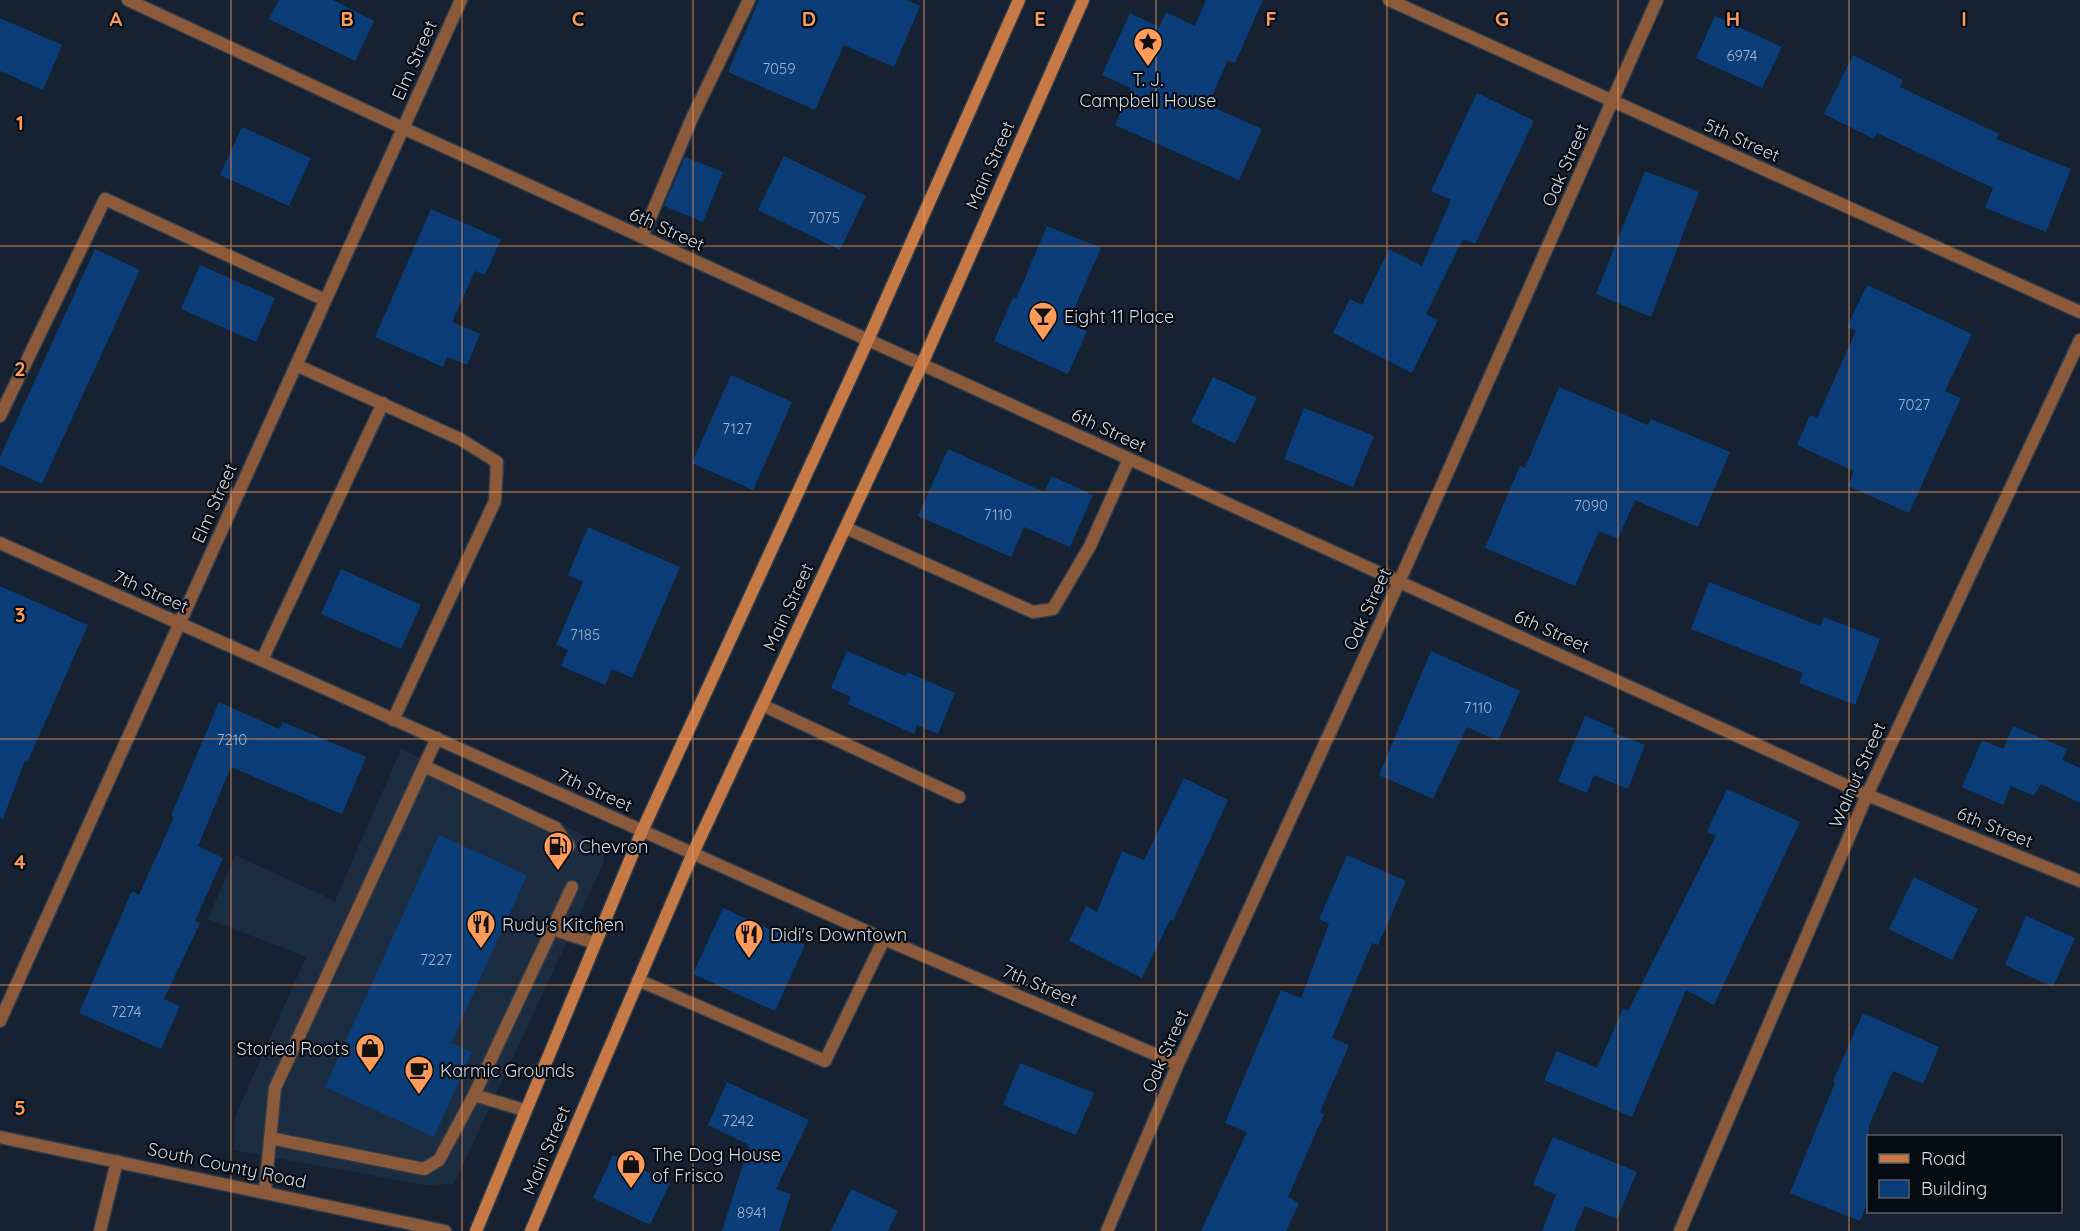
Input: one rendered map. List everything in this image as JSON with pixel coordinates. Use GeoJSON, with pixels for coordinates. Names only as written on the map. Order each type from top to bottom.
{"type":"FeatureCollection","features":[{"type":"Feature","properties":{"kind":"main road","name":"Main Street"},"geometry":{"type":"LineString","coordinates":[[476,1231],[524,1110],[642,831],[868,340],[1019,0]]}},
{"type":"Feature","properties":{"kind":"main road","name":"Main Street"},"geometry":{"type":"LineString","coordinates":[[531,1231],[693,853],[922,364],[1083,0]]}},
{"type":"Feature","properties":{"kind":"street","name":"6th Street"},"geometry":{"type":"LineString","coordinates":[[128,0],[403,128],[1867,795],[2080,881]]}},
{"type":"Feature","properties":{"kind":"street","name":"Elm Street"},"geometry":{"type":"LineString","coordinates":[[0,1021],[461,0]]}},
{"type":"Feature","properties":{"kind":"street"},"geometry":{"type":"LineString","coordinates":[[642,237],[692,118],[749,0]]}},
{"type":"Feature","properties":{"kind":"street","name":"5th Street"},"geometry":{"type":"LineString","coordinates":[[1389,0],[2080,312]]}},
{"type":"Feature","properties":{"kind":"street","name":"Oak Street"},"geometry":{"type":"LineString","coordinates":[[1107,1231],[1178,1064],[1399,582],[1658,0]]}},
{"type":"Feature","properties":{"kind":"street"},"geometry":{"type":"LineString","coordinates":[[0,416],[105,200],[325,300]]}},
{"type":"Feature","properties":{"kind":"street","name":"Walnut Street"},"geometry":{"type":"LineString","coordinates":[[1680,1231],[1867,795],[2080,340]]}},
{"type":"Feature","properties":{"kind":"street"},"geometry":{"type":"LineString","coordinates":[[296,365],[460,439],[497,462],[495,501],[393,720]]}},
{"type":"Feature","properties":{"kind":"street"},"geometry":{"type":"LineString","coordinates":[[262,660],[383,403]]}},
{"type":"Feature","properties":{"kind":"street"},"geometry":{"type":"LineString","coordinates":[[846,528],[1032,612],[1053,609],[1090,546],[1130,459]]}},
{"type":"Feature","properties":{"kind":"street","name":"7th Street"},"geometry":{"type":"LineString","coordinates":[[0,543],[884,939],[1178,1064]]}},
{"type":"Feature","properties":{"kind":"street"},"geometry":{"type":"LineString","coordinates":[[762,705],[959,797]]}},
{"type":"Feature","properties":{"kind":"street"},"geometry":{"type":"LineString","coordinates":[[265,1191],[275,1088],[437,738]]}},
{"type":"Feature","properties":{"kind":"street"},"geometry":{"type":"LineString","coordinates":[[424,766],[556,828],[569,846]]}},
{"type":"Feature","properties":{"kind":"street"},"geometry":{"type":"LineString","coordinates":[[270,1138],[424,1169],[440,1160],[474,1095],[572,887]]}},
{"type":"Feature","properties":{"kind":"street"},"geometry":{"type":"LineString","coordinates":[[552,929],[595,944]]}},
{"type":"Feature","properties":{"kind":"street"},"geometry":{"type":"LineString","coordinates":[[638,980],[825,1061],[884,939]]}},
{"type":"Feature","properties":{"kind":"street"},"geometry":{"type":"LineString","coordinates":[[474,1095],[524,1110]]}},
{"type":"Feature","properties":{"kind":"street","name":"South County Road"},"geometry":{"type":"LineString","coordinates":[[0,1137],[265,1191],[445,1231]]}},
{"type":"Feature","properties":{"kind":"street"},"geometry":{"type":"LineString","coordinates":[[100,1231],[117,1161]]}},
{"type":"Feature","properties":{"kind":"shaded area"},"geometry":{"type":"Polygon","coordinates":[[[401,749],[598,842],[605,853],[603,864],[454,1184],[425,1185],[234,1150],[235,1117],[306,957],[208,919],[235,855],[335,901],[401,749]]]}},
{"type":"Feature","properties":{"kind":"building"},"geometry":{"type":"Polygon","coordinates":[[[279,0],[333,0],[374,21],[355,61],[269,19],[279,0]]]}},
{"type":"Feature","properties":{"kind":"building"},"geometry":{"type":"Polygon","coordinates":[[[759,0],[906,0],[920,6],[894,67],[844,45],[815,110],[728,72],[759,0]]]}},
{"type":"Feature","properties":{"kind":"building"},"geometry":{"type":"Polygon","coordinates":[[[1206,0],[1263,0],[1235,63],[1228,60],[1208,105],[1262,129],[1239,180],[1115,125],[1131,88],[1102,75],[1130,13],[1159,27],[1166,12],[1195,26],[1206,0]]]}},
{"type":"Feature","properties":{"kind":"building"},"geometry":{"type":"Polygon","coordinates":[[[1715,16],[1782,47],[1762,88],[1696,58],[1715,16]]]}},
{"type":"Feature","properties":{"kind":"building"},"geometry":{"type":"Polygon","coordinates":[[[0,18],[62,45],[43,90],[0,71],[0,18]]]}},
{"type":"Feature","properties":{"kind":"building"},"geometry":{"type":"Polygon","coordinates":[[[1853,55],[1903,80],[1900,87],[1999,134],[1996,139],[2071,169],[2046,232],[1985,208],[1993,188],[1877,133],[1874,139],[1824,114],[1853,55]]]}},
{"type":"Feature","properties":{"kind":"building"},"geometry":{"type":"Polygon","coordinates":[[[1477,93],[1534,121],[1475,244],[1463,239],[1426,314],[1438,320],[1412,373],[1333,333],[1350,299],[1362,305],[1389,249],[1422,266],[1451,200],[1431,191],[1477,93]]]}},
{"type":"Feature","properties":{"kind":"building"},"geometry":{"type":"Polygon","coordinates":[[[242,127],[311,158],[289,206],[220,175],[242,127]]]}},
{"type":"Feature","properties":{"kind":"building"},"geometry":{"type":"Polygon","coordinates":[[[784,156],[866,196],[840,250],[758,210],[784,156]]]}},
{"type":"Feature","properties":{"kind":"building"},"geometry":{"type":"Polygon","coordinates":[[[685,157],[723,172],[703,222],[664,206],[685,157]]]}},
{"type":"Feature","properties":{"kind":"building"},"geometry":{"type":"Polygon","coordinates":[[[1645,171],[1699,192],[1651,317],[1596,294],[1645,171]]]}},
{"type":"Feature","properties":{"kind":"building"},"geometry":{"type":"Polygon","coordinates":[[[431,209],[501,239],[485,275],[475,271],[452,322],[480,334],[467,365],[447,357],[443,367],[375,337],[431,209]]]}},
{"type":"Feature","properties":{"kind":"building"},"geometry":{"type":"Polygon","coordinates":[[[1047,226],[1101,248],[1068,323],[1087,331],[1068,374],[994,341],[1013,298],[1016,299],[1047,226]]]}},
{"type":"Feature","properties":{"kind":"building"},"geometry":{"type":"Polygon","coordinates":[[[95,249],[140,270],[42,484],[0,465],[0,457],[95,249]]]}},
{"type":"Feature","properties":{"kind":"building"},"geometry":{"type":"Polygon","coordinates":[[[200,265],[275,298],[256,342],[181,309],[200,265]]]}},
{"type":"Feature","properties":{"kind":"building"},"geometry":{"type":"Polygon","coordinates":[[[1867,285],[1972,334],[1945,391],[1961,398],[1909,513],[1848,486],[1854,471],[1797,445],[1810,415],[1817,418],[1856,331],[1847,327],[1867,285]]]}},
{"type":"Feature","properties":{"kind":"building"},"geometry":{"type":"Polygon","coordinates":[[[731,375],[792,402],[753,490],[692,463],[731,375]]]}},
{"type":"Feature","properties":{"kind":"building"},"geometry":{"type":"Polygon","coordinates":[[[1213,377],[1257,398],[1235,444],[1191,422],[1213,377]]]}},
{"type":"Feature","properties":{"kind":"building"},"geometry":{"type":"Polygon","coordinates":[[[1559,387],[1648,425],[1651,419],[1730,452],[1698,527],[1635,500],[1618,539],[1599,531],[1575,586],[1485,548],[1520,466],[1525,468],[1559,387]]]}},
{"type":"Feature","properties":{"kind":"building"},"geometry":{"type":"Polygon","coordinates":[[[1304,408],[1374,436],[1353,487],[1284,459],[1304,408]]]}},
{"type":"Feature","properties":{"kind":"building"},"geometry":{"type":"Polygon","coordinates":[[[948,449],[1044,492],[1052,476],[1093,495],[1070,547],[1024,527],[1011,557],[918,516],[948,449]]]}},
{"type":"Feature","properties":{"kind":"building"},"geometry":{"type":"Polygon","coordinates":[[[588,527],[680,567],[632,678],[612,669],[605,685],[561,666],[568,650],[556,645],[583,582],[568,575],[588,527]]]}},
{"type":"Feature","properties":{"kind":"building"},"geometry":{"type":"Polygon","coordinates":[[[341,569],[421,605],[401,649],[321,614],[341,569]]]}},
{"type":"Feature","properties":{"kind":"building"},"geometry":{"type":"Polygon","coordinates":[[[1709,582],[1820,626],[1824,617],[1880,639],[1855,705],[1799,683],[1803,673],[1691,629],[1709,582]]]}},
{"type":"Feature","properties":{"kind":"building"},"geometry":{"type":"Polygon","coordinates":[[[0,586],[88,625],[28,761],[25,760],[3,819],[0,818],[0,586]]]}},
{"type":"Feature","properties":{"kind":"building"},"geometry":{"type":"Polygon","coordinates":[[[847,651],[905,676],[907,672],[955,693],[938,734],[917,725],[914,734],[848,704],[851,697],[831,688],[847,651]]]}},
{"type":"Feature","properties":{"kind":"building"},"geometry":{"type":"Polygon","coordinates":[[[1431,651],[1520,691],[1498,741],[1467,727],[1433,799],[1379,775],[1431,651]]]}},
{"type":"Feature","properties":{"kind":"building"},"geometry":{"type":"Polygon","coordinates":[[[219,702],[279,729],[283,722],[366,757],[342,814],[231,767],[198,846],[223,858],[195,921],[200,923],[164,999],[180,1006],[161,1049],[79,1013],[132,891],[139,895],[174,817],[171,816],[219,702]]]}},
{"type":"Feature","properties":{"kind":"building"},"geometry":{"type":"Polygon","coordinates":[[[1585,716],[1614,728],[1612,732],[1645,745],[1628,789],[1594,775],[1587,793],[1558,781],[1585,716]]]}},
{"type":"Feature","properties":{"kind":"building"},"geometry":{"type":"Polygon","coordinates":[[[2013,726],[2067,749],[2062,760],[2080,768],[2080,803],[2041,784],[2034,796],[2011,786],[2003,805],[1962,787],[1982,740],[2003,749],[2013,726]]]}},
{"type":"Feature","properties":{"kind":"building"},"geometry":{"type":"Polygon","coordinates":[[[1184,778],[1228,800],[1173,921],[1170,920],[1142,978],[1069,941],[1086,906],[1097,912],[1122,851],[1144,860],[1184,778]]]}},
{"type":"Feature","properties":{"kind":"building"},"geometry":{"type":"Polygon","coordinates":[[[1727,789],[1800,822],[1714,1005],[1686,990],[1632,1117],[1544,1080],[1557,1051],[1597,1068],[1623,1009],[1628,1011],[1716,836],[1707,832],[1727,789]]]}},
{"type":"Feature","properties":{"kind":"building"},"geometry":{"type":"Polygon","coordinates":[[[439,835],[527,875],[451,1043],[472,1052],[434,1137],[325,1087],[439,835]]]}},
{"type":"Feature","properties":{"kind":"building"},"geometry":{"type":"Polygon","coordinates":[[[1347,855],[1406,881],[1378,945],[1372,943],[1332,1038],[1349,1045],[1320,1112],[1324,1114],[1288,1197],[1299,1203],[1286,1231],[1201,1231],[1247,1132],[1225,1123],[1281,990],[1301,998],[1329,924],[1319,919],[1347,855]]]}},
{"type":"Feature","properties":{"kind":"building"},"geometry":{"type":"Polygon","coordinates":[[[1914,877],[1978,909],[1952,960],[1889,929],[1914,877]]]}},
{"type":"Feature","properties":{"kind":"building","name":"Didi's Downtown"},"geometry":{"type":"Polygon","coordinates":[[[723,908],[805,945],[775,1011],[693,974],[723,908]]]}},
{"type":"Feature","properties":{"kind":"building"},"geometry":{"type":"Polygon","coordinates":[[[2026,916],[2075,938],[2053,987],[2005,965],[2026,916]]]}},
{"type":"Feature","properties":{"kind":"building"},"geometry":{"type":"Polygon","coordinates":[[[1863,1013],[1939,1047],[1923,1084],[1893,1071],[1869,1125],[1867,1204],[1860,1221],[1790,1193],[1835,1083],[1833,1081],[1863,1013]]]}},
{"type":"Feature","properties":{"kind":"building"},"geometry":{"type":"Polygon","coordinates":[[[1020,1063],[1094,1093],[1076,1135],[1003,1105],[1020,1063]]]}},
{"type":"Feature","properties":{"kind":"building"},"geometry":{"type":"Polygon","coordinates":[[[727,1082],[809,1120],[776,1189],[791,1194],[779,1231],[722,1231],[749,1145],[708,1125],[727,1082]]]}},
{"type":"Feature","properties":{"kind":"building"},"geometry":{"type":"Polygon","coordinates":[[[1553,1137],[1637,1172],[1617,1219],[1585,1206],[1574,1231],[1542,1231],[1556,1195],[1533,1184],[1553,1137]]]}},
{"type":"Feature","properties":{"kind":"building"},"geometry":{"type":"Polygon","coordinates":[[[613,1155],[670,1183],[650,1225],[593,1198],[613,1155]]]}},
{"type":"Feature","properties":{"kind":"building"},"geometry":{"type":"Polygon","coordinates":[[[851,1189],[898,1211],[888,1231],[831,1231],[851,1189]]]}},
{"type":"Feature","properties":{"kind":"place","name":"T. J. Campbell House"},"geometry":{"type":"Point","coordinates":[1148,68]}},
{"type":"Feature","properties":{"kind":"place","name":"Eight 11 Place"},"geometry":{"type":"Point","coordinates":[1043,342]}},
{"type":"Feature","properties":{"kind":"place","name":"Chevron"},"geometry":{"type":"Point","coordinates":[558,872]}},
{"type":"Feature","properties":{"kind":"place","name":"Rudy's Kitchen"},"geometry":{"type":"Point","coordinates":[481,950]}},
{"type":"Feature","properties":{"kind":"place","name":"Didi's Downtown"},"geometry":{"type":"Point","coordinates":[749,960]}},
{"type":"Feature","properties":{"kind":"place","name":"Storied Roots"},"geometry":{"type":"Point","coordinates":[370,1074]}},
{"type":"Feature","properties":{"kind":"place","name":"Karmic Grounds"},"geometry":{"type":"Point","coordinates":[419,1096]}},
{"type":"Feature","properties":{"kind":"place","name":"The Dog House of Frisco"},"geometry":{"type":"Point","coordinates":[631,1190]}}]}
